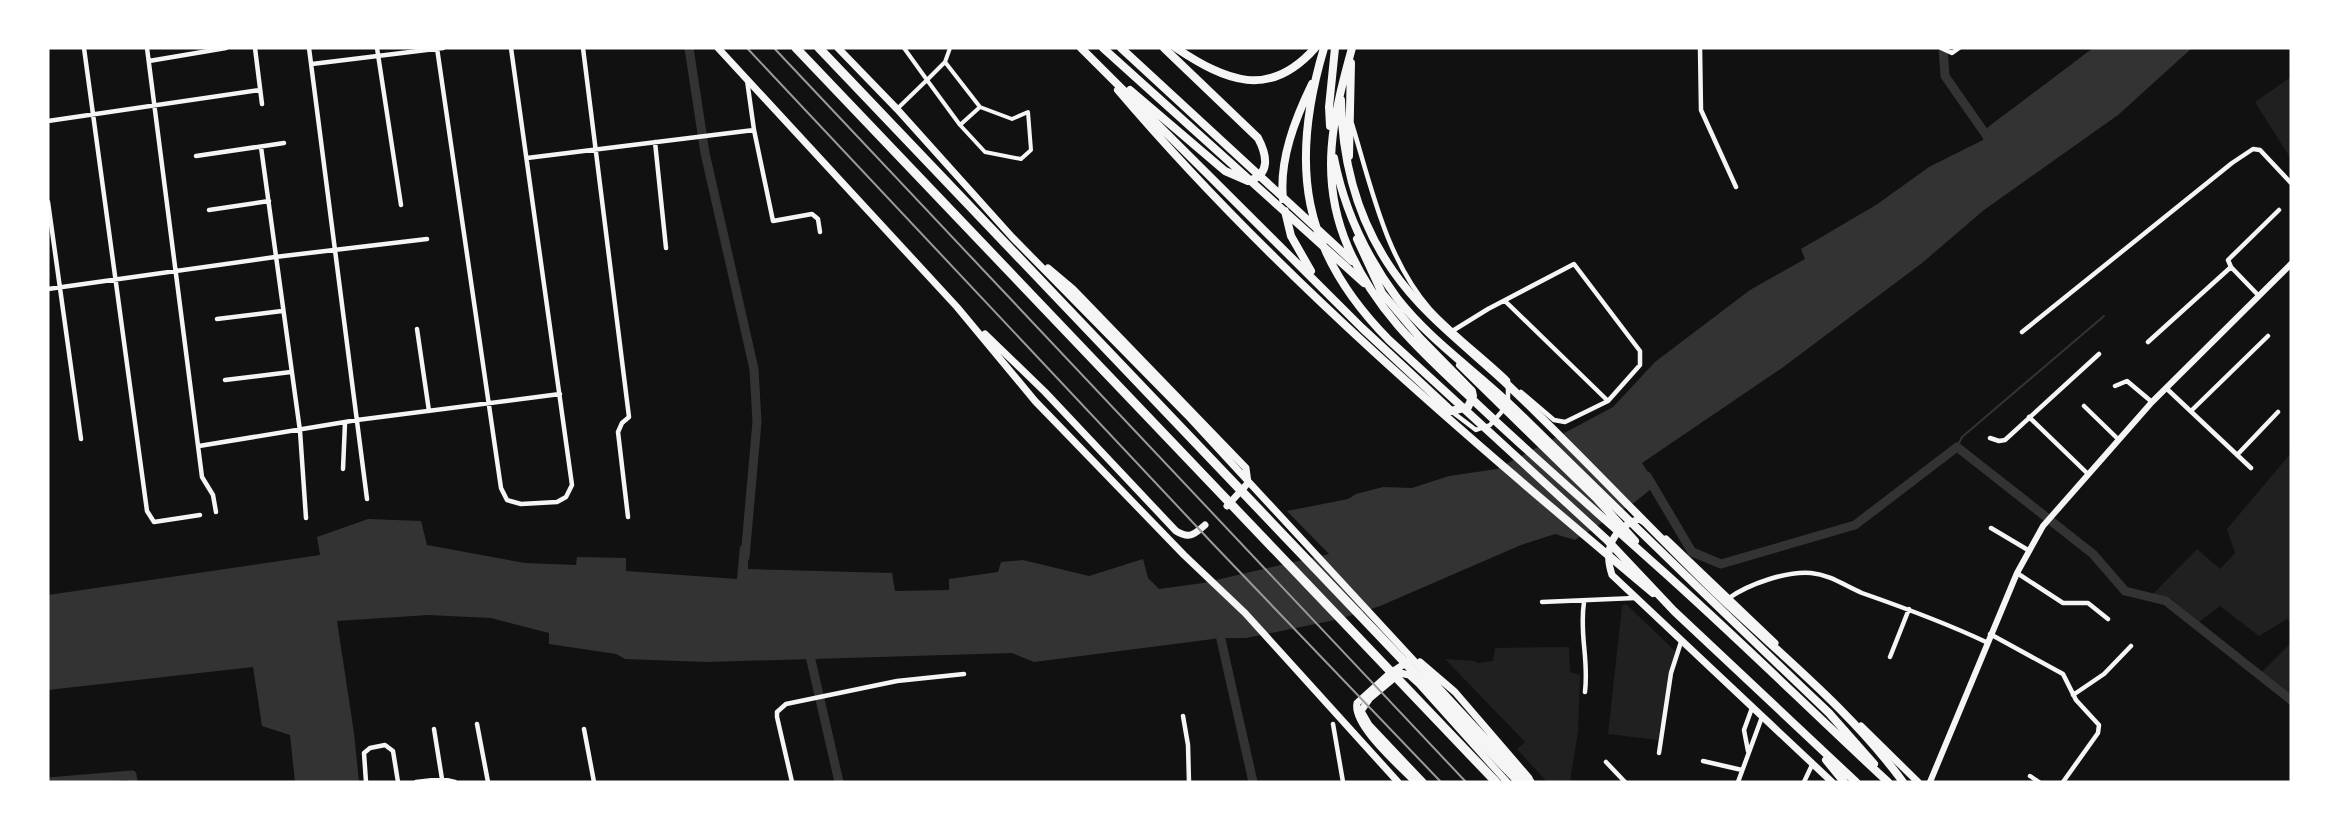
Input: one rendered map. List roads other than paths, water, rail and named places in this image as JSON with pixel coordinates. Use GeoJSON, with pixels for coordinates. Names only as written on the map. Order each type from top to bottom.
{"type":"FeatureCollection","features":[{"type":"Feature","properties":{"kind":"highway"},"geometry":{"type":"LineString","coordinates":[[796,48],[1496,782]]}},
{"type":"Feature","properties":{"kind":"highway"},"geometry":{"type":"LineString","coordinates":[[819,48],[1519,782]]}},
{"type":"Feature","properties":{"kind":"highway"},"geometry":{"type":"LineString","coordinates":[[1474,734],[1531,782]]}},
{"type":"Feature","properties":{"kind":"main road"},"geometry":{"type":"LineString","coordinates":[[718,48],[957,307],[1035,400],[1245,613],[1398,782]]}},
{"type":"Feature","properties":{"kind":"main road"},"geometry":{"type":"LineString","coordinates":[[838,48],[897,109],[1012,237],[1187,415],[1524,782]]}},
{"type":"Feature","properties":{"kind":"main road"},"geometry":{"type":"LineString","coordinates":[[1081,48],[1225,171],[1248,181],[1260,177],[1265,170],[1266,162],[1264,150],[1258,138],[1164,48]]}},
{"type":"Feature","properties":{"kind":"main road"},"geometry":{"type":"LineString","coordinates":[[1081,48],[1362,328],[1450,411],[1468,407],[1473,396],[1472,391],[1420,338],[1382,293],[1358,244],[1349,189],[1352,48]]}},
{"type":"Feature","properties":{"kind":"main road"},"geometry":{"type":"LineString","coordinates":[[1081,48],[1170,149],[1305,290],[1426,401],[1674,611]]}},
{"type":"Feature","properties":{"kind":"main road"},"geometry":{"type":"LineString","coordinates":[[1103,48],[1385,302],[1425,328],[1502,396],[1829,713],[1888,782]]}},
{"type":"Feature","properties":{"kind":"main road"},"geometry":{"type":"LineString","coordinates":[[1121,48],[1360,269],[1597,499],[1658,567]]}},
{"type":"Feature","properties":{"kind":"main road"},"geometry":{"type":"LineString","coordinates":[[1176,48],[1209,69],[1249,81],[1281,75],[1306,58],[1315,48]]}},
{"type":"Feature","properties":{"kind":"main road"},"geometry":{"type":"LineString","coordinates":[[1318,282],[1291,236],[1282,192],[1293,129],[1315,77],[1324,48]]}},
{"type":"Feature","properties":{"kind":"main road"},"geometry":{"type":"LineString","coordinates":[[1335,48],[1329,107],[1332,150],[1342,192],[1358,233],[1382,276],[1425,328]]}},
{"type":"Feature","properties":{"kind":"main road"},"geometry":{"type":"LineString","coordinates":[[1347,48],[1341,99],[1346,160],[1361,212],[1392,271],[1432,316],[1510,387],[1721,597],[1837,707],[1902,780]]}},
{"type":"Feature","properties":{"kind":"main road"},"geometry":{"type":"LineString","coordinates":[[1352,48],[1336,106],[1330,146],[1331,183],[1347,246],[1378,301],[1406,337],[1507,432],[1658,567],[1888,782]]}},
{"type":"Feature","properties":{"kind":"main road"},"geometry":{"type":"LineString","coordinates":[[1315,77],[1307,128],[1305,172],[1317,232],[1334,272],[1356,305],[1389,340],[1607,540],[1674,611],[1856,782]]}},
{"type":"Feature","properties":{"kind":"main road"},"geometry":{"type":"LineString","coordinates":[[1012,237],[1073,289],[1246,468],[1248,483],[1227,506]]}},
{"type":"Feature","properties":{"kind":"main road"},"geometry":{"type":"LineString","coordinates":[[957,307],[1045,392],[1176,531],[1185,537],[1193,536],[1205,525]]}},
{"type":"Feature","properties":{"kind":"main road"},"geometry":{"type":"LineString","coordinates":[[1832,782],[1612,575],[1608,565],[1608,552],[1612,539],[1628,523],[1639,519],[1653,526],[1918,782]]}},
{"type":"Feature","properties":{"kind":"main road"},"geometry":{"type":"LineString","coordinates":[[1415,782],[1366,729],[1356,708],[1357,704],[1389,674],[1412,660],[1432,670],[1455,692],[1531,782]]}},
{"type":"Feature","properties":{"kind":"main road"},"geometry":{"type":"LineString","coordinates":[[1423,782],[1369,725],[1361,711],[1370,698],[1400,673],[1409,675],[1419,684],[1508,782]]}},
{"type":"Feature","properties":{"kind":"main road"},"geometry":{"type":"LineString","coordinates":[[1813,713],[1867,732]]}},
{"type":"Feature","properties":{"kind":"main road"},"geometry":{"type":"LineString","coordinates":[[1805,736],[1844,782]]}},
{"type":"Feature","properties":{"kind":"street"},"geometry":{"type":"LineString","coordinates":[[84,48],[147,511],[154,522],[200,515]]}},
{"type":"Feature","properties":{"kind":"street"},"geometry":{"type":"LineString","coordinates":[[147,48],[202,477],[213,495],[216,512]]}},
{"type":"Feature","properties":{"kind":"street"},"geometry":{"type":"LineString","coordinates":[[149,61],[226,48]]}},
{"type":"Feature","properties":{"kind":"street"},"geometry":{"type":"LineString","coordinates":[[255,48],[262,104]]}},
{"type":"Feature","properties":{"kind":"street"},"geometry":{"type":"LineString","coordinates":[[309,48],[367,499]]}},
{"type":"Feature","properties":{"kind":"street"},"geometry":{"type":"LineString","coordinates":[[377,48],[401,205]]}},
{"type":"Feature","properties":{"kind":"street"},"geometry":{"type":"LineString","coordinates":[[312,64],[439,48],[501,488],[507,500],[521,504],[557,502],[570,492],[572,485],[511,48]]}},
{"type":"Feature","properties":{"kind":"street"},"geometry":{"type":"LineString","coordinates":[[582,48],[629,417],[622,423],[618,432],[628,517]]}},
{"type":"Feature","properties":{"kind":"street"},"geometry":{"type":"LineString","coordinates":[[904,48],[960,125],[985,152],[1021,159],[1031,150],[1028,112],[1012,119],[980,107],[945,62]]}},
{"type":"Feature","properties":{"kind":"street"},"geometry":{"type":"LineString","coordinates":[[897,109],[945,62],[950,48]]}},
{"type":"Feature","properties":{"kind":"street"},"geometry":{"type":"LineString","coordinates":[[1700,48],[1701,110],[1736,187]]}},
{"type":"Feature","properties":{"kind":"street"},"geometry":{"type":"LineString","coordinates":[[1941,48],[1948,53],[1959,48]]}},
{"type":"Feature","properties":{"kind":"street"},"geometry":{"type":"LineString","coordinates":[[747,80],[754,130],[773,221],[812,214],[818,219],[820,232]]}},
{"type":"Feature","properties":{"kind":"street"},"geometry":{"type":"LineString","coordinates":[[48,121],[260,90]]}},
{"type":"Feature","properties":{"kind":"street"},"geometry":{"type":"LineString","coordinates":[[960,125],[980,107]]}},
{"type":"Feature","properties":{"kind":"street"},"geometry":{"type":"LineString","coordinates":[[1350,118],[1382,217],[1401,264],[1431,309],[1530,401],[1559,423],[1608,401],[1640,365],[1640,351],[1575,264],[1454,330]]}},
{"type":"Feature","properties":{"kind":"street"},"geometry":{"type":"LineString","coordinates":[[527,158],[754,130]]}},
{"type":"Feature","properties":{"kind":"street"},"geometry":{"type":"LineString","coordinates":[[196,156],[284,142]]}},
{"type":"Feature","properties":{"kind":"street"},"geometry":{"type":"LineString","coordinates":[[655,142],[666,248]]}},
{"type":"Feature","properties":{"kind":"street"},"geometry":{"type":"LineString","coordinates":[[261,147],[300,431],[306,518]]}},
{"type":"Feature","properties":{"kind":"street"},"geometry":{"type":"LineString","coordinates":[[2022,332],[2253,149],[2260,150],[2291,183]]}},
{"type":"Feature","properties":{"kind":"street"},"geometry":{"type":"LineString","coordinates":[[208,210],[269,201]]}},
{"type":"Feature","properties":{"kind":"street"},"geometry":{"type":"LineString","coordinates":[[48,202],[81,439]]}},
{"type":"Feature","properties":{"kind":"street"},"geometry":{"type":"LineString","coordinates":[[2259,296],[2231,267],[2228,260],[2279,210]]}},
{"type":"Feature","properties":{"kind":"street"},"geometry":{"type":"LineString","coordinates":[[48,289],[275,256],[427,238]]}},
{"type":"Feature","properties":{"kind":"street"},"geometry":{"type":"LineString","coordinates":[[1930,782],[1986,642],[2028,550],[2043,526],[2166,387],[2291,264]]}},
{"type":"Feature","properties":{"kind":"street"},"geometry":{"type":"LineString","coordinates":[[2148,342],[2231,267]]}},
{"type":"Feature","properties":{"kind":"street"},"geometry":{"type":"LineString","coordinates":[[1505,301],[1608,401]]}},
{"type":"Feature","properties":{"kind":"street"},"geometry":{"type":"LineString","coordinates":[[217,320],[282,311]]}},
{"type":"Feature","properties":{"kind":"street"},"geometry":{"type":"LineString","coordinates":[[417,329],[429,411]]}},
{"type":"Feature","properties":{"kind":"street"},"geometry":{"type":"LineString","coordinates":[[2191,411],[2268,336]]}},
{"type":"Feature","properties":{"kind":"street"},"geometry":{"type":"LineString","coordinates":[[1990,438],[2005,440],[2099,354]]}},
{"type":"Feature","properties":{"kind":"street"},"geometry":{"type":"LineString","coordinates":[[225,380],[291,372]]}},
{"type":"Feature","properties":{"kind":"street"},"geometry":{"type":"LineString","coordinates":[[1508,380],[1508,404]]}},
{"type":"Feature","properties":{"kind":"street"},"geometry":{"type":"LineString","coordinates":[[2115,387],[2127,381],[2152,402]]}},
{"type":"Feature","properties":{"kind":"street"},"geometry":{"type":"LineString","coordinates":[[2166,387],[2251,468]]}},
{"type":"Feature","properties":{"kind":"street"},"geometry":{"type":"LineString","coordinates":[[199,446],[357,420],[560,394]]}},
{"type":"Feature","properties":{"kind":"street"},"geometry":{"type":"LineString","coordinates":[[1450,411],[1476,430],[1482,429],[1508,404],[1530,401]]}},
{"type":"Feature","properties":{"kind":"street"},"geometry":{"type":"LineString","coordinates":[[2084,406],[2119,440]]}},
{"type":"Feature","properties":{"kind":"street"},"geometry":{"type":"LineString","coordinates":[[2237,455],[2278,411]]}},
{"type":"Feature","properties":{"kind":"street"},"geometry":{"type":"LineString","coordinates":[[2029,417],[2088,474]]}},
{"type":"Feature","properties":{"kind":"street"},"geometry":{"type":"LineString","coordinates":[[343,469],[345,423]]}},
{"type":"Feature","properties":{"kind":"street"},"geometry":{"type":"LineString","coordinates":[[1991,528],[2028,550]]}},
{"type":"Feature","properties":{"kind":"street"},"geometry":{"type":"LineString","coordinates":[[1729,598],[1754,584],[1810,573],[1838,580],[1859,591],[1909,609],[1986,642]]}},
{"type":"Feature","properties":{"kind":"street"},"geometry":{"type":"LineString","coordinates":[[2017,573],[2063,603],[2088,603],[2108,619]]}},
{"type":"Feature","properties":{"kind":"street"},"geometry":{"type":"LineString","coordinates":[[1542,602],[1584,602],[1635,598]]}},
{"type":"Feature","properties":{"kind":"street"},"geometry":{"type":"LineString","coordinates":[[1584,602],[1581,630],[1587,662],[1585,692]]}},
{"type":"Feature","properties":{"kind":"street"},"geometry":{"type":"LineString","coordinates":[[1890,657],[1909,609]]}},
{"type":"Feature","properties":{"kind":"street"},"geometry":{"type":"LineString","coordinates":[[1990,634],[2058,669],[2067,679],[2079,705],[2097,722],[2100,728],[2063,782]]}},
{"type":"Feature","properties":{"kind":"street"},"geometry":{"type":"LineString","coordinates":[[1659,753],[1671,673],[1681,642]]}},
{"type":"Feature","properties":{"kind":"street"},"geometry":{"type":"LineString","coordinates":[[2073,695],[2104,674],[2131,646]]}},
{"type":"Feature","properties":{"kind":"street"},"geometry":{"type":"LineString","coordinates":[[792,782],[777,717],[777,712],[786,704],[929,676],[964,674]]}},
{"type":"Feature","properties":{"kind":"street"},"geometry":{"type":"LineString","coordinates":[[1748,751],[1744,730],[1752,708]]}},
{"type":"Feature","properties":{"kind":"street"},"geometry":{"type":"LineString","coordinates":[[1183,716],[1188,745],[1189,782]]}},
{"type":"Feature","properties":{"kind":"street"},"geometry":{"type":"LineString","coordinates":[[1738,782],[1761,717]]}},
{"type":"Feature","properties":{"kind":"street"},"geometry":{"type":"LineString","coordinates":[[477,724],[488,782]]}},
{"type":"Feature","properties":{"kind":"street"},"geometry":{"type":"LineString","coordinates":[[1333,724],[1343,782]]}},
{"type":"Feature","properties":{"kind":"street"},"geometry":{"type":"LineString","coordinates":[[434,729],[442,779]]}},
{"type":"Feature","properties":{"kind":"street"},"geometry":{"type":"LineString","coordinates":[[584,729],[594,782]]}},
{"type":"Feature","properties":{"kind":"street"},"geometry":{"type":"LineString","coordinates":[[366,782],[364,753],[385,745],[393,751],[398,782]]}},
{"type":"Feature","properties":{"kind":"street"},"geometry":{"type":"LineString","coordinates":[[1704,761],[1742,770]]}},
{"type":"Feature","properties":{"kind":"street"},"geometry":{"type":"LineString","coordinates":[[1606,762],[1625,782]]}},
{"type":"Feature","properties":{"kind":"street"},"geometry":{"type":"LineString","coordinates":[[1804,782],[1812,765]]}},
{"type":"Feature","properties":{"kind":"street"},"geometry":{"type":"LineString","coordinates":[[2030,776],[2039,782]]}},
{"type":"Feature","properties":{"kind":"street"},"geometry":{"type":"LineString","coordinates":[[416,782],[442,779],[454,782]]}},
{"type":"Feature","properties":{"kind":"waterway"},"geometry":{"type":"LineString","coordinates":[[689,48],[705,153],[754,369],[757,422],[745,557]]}},
{"type":"Feature","properties":{"kind":"waterway"},"geometry":{"type":"LineString","coordinates":[[1943,48],[1945,76],[1991,142]]}},
{"type":"Feature","properties":{"kind":"waterway"},"geometry":{"type":"LineString","coordinates":[[1957,447],[1962,437],[2104,316]]}},
{"type":"Feature","properties":{"kind":"waterway"},"geometry":{"type":"LineString","coordinates":[[1647,476],[1692,552],[1721,564],[1855,525],[1957,447],[2093,554],[2125,591],[2166,601],[2291,700]]}},
{"type":"Feature","properties":{"kind":"waterway"},"geometry":{"type":"LineString","coordinates":[[1218,626],[1253,782]]}},
{"type":"Feature","properties":{"kind":"waterway"},"geometry":{"type":"LineString","coordinates":[[808,647],[839,782]]}},
{"type":"Feature","properties":{"kind":"waterway"},"geometry":{"type":"LineString","coordinates":[[48,782],[132,775],[133,782]]}},
{"type":"Feature","properties":{"kind":"railway"},"geometry":{"type":"LineString","coordinates":[[747,48],[1214,545],[1441,782]]}},
{"type":"Feature","properties":{"kind":"railway"},"geometry":{"type":"LineString","coordinates":[[774,48],[1466,782]]}}]}
